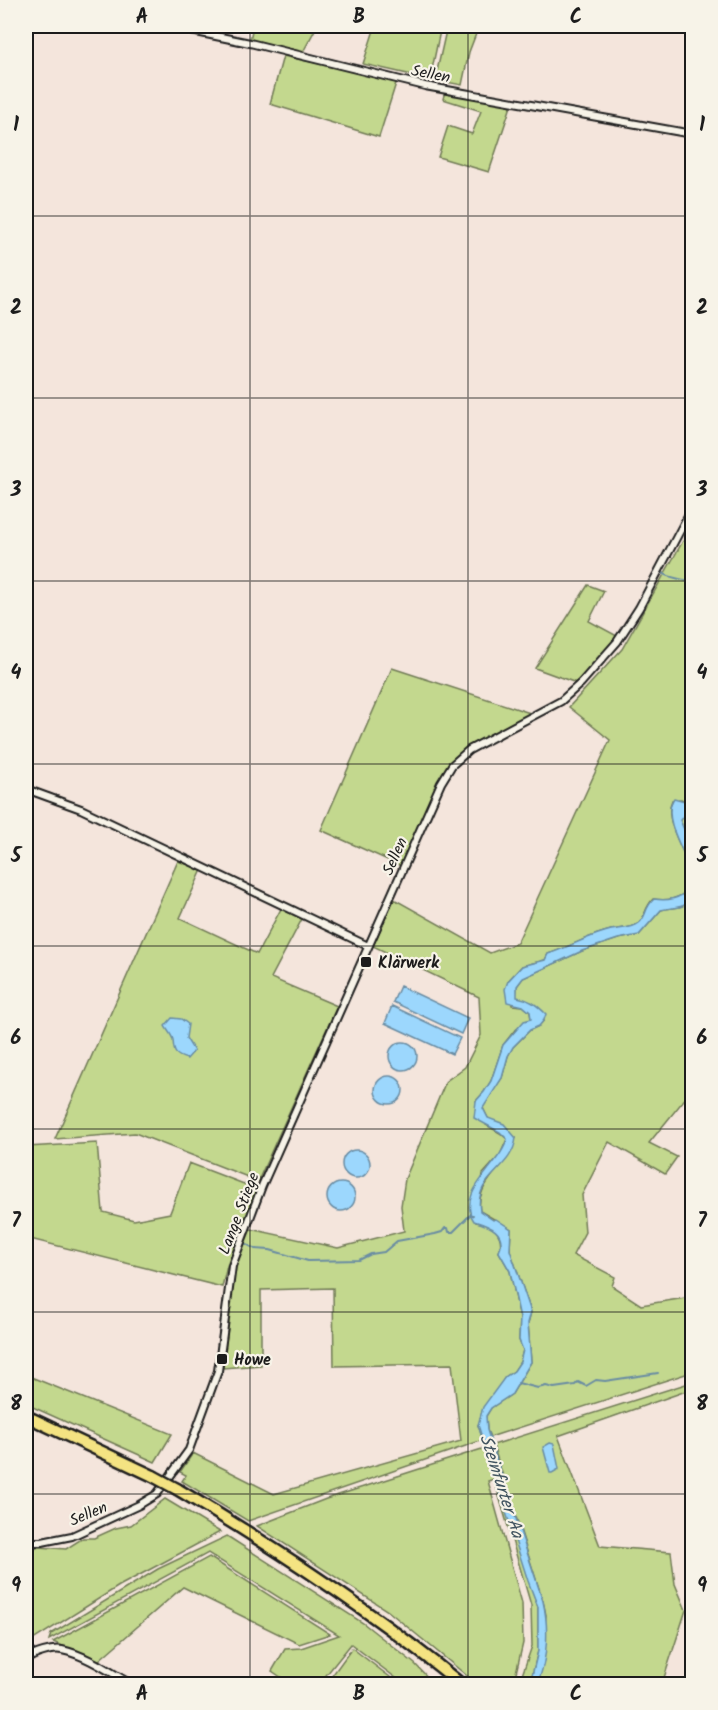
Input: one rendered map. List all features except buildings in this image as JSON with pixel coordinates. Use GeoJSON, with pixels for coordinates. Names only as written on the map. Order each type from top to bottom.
{"type":"FeatureCollection","features":[{"type":"Feature","properties":{"kind":"highway"},"geometry":{"type":"LineString","coordinates":[[26,1416],[153,1476],[254,1535],[411,1644],[461,1684]]}},
{"type":"Feature","properties":{"kind":"highway"},"geometry":{"type":"LineString","coordinates":[[411,1644],[449,1684]]}},
{"type":"Feature","properties":{"kind":"street","name":"Sellen"},"geometry":{"type":"LineString","coordinates":[[167,26],[250,43],[424,86],[693,134]]}},
{"type":"Feature","properties":{"kind":"street","name":"Sellen"},"geometry":{"type":"LineString","coordinates":[[368,946],[441,783],[452,765],[469,750],[561,701],[581,683],[616,642],[639,608],[693,508]]}},
{"type":"Feature","properties":{"kind":"street"},"geometry":{"type":"LineString","coordinates":[[26,789],[91,814],[368,946]]}},
{"type":"Feature","properties":{"kind":"street","name":"Lange Stiege"},"geometry":{"type":"LineString","coordinates":[[156,1494],[189,1450],[196,1432],[219,1371],[232,1266],[262,1186],[368,946]]}},
{"type":"Feature","properties":{"kind":"street","name":"Sellen"},"geometry":{"type":"LineString","coordinates":[[26,1543],[72,1536],[139,1505],[156,1494]]}},
{"type":"Feature","properties":{"kind":"street"},"geometry":{"type":"LineString","coordinates":[[26,1644],[29,1657],[59,1649],[106,1670],[130,1684]]}},
{"type":"Feature","properties":{"kind":"green space"},"geometry":{"type":"Polygon","coordinates":[[[253,26],[317,26],[303,52],[250,40],[253,26]]]}},
{"type":"Feature","properties":{"kind":"green space"},"geometry":{"type":"Polygon","coordinates":[[[373,26],[441,26],[430,79],[363,64],[375,27],[373,26]]]}},
{"type":"Feature","properties":{"kind":"green space"},"geometry":{"type":"Polygon","coordinates":[[[447,26],[479,26],[469,52],[462,85],[435,80],[447,26]]]}},
{"type":"Feature","properties":{"kind":"green space"},"geometry":{"type":"Polygon","coordinates":[[[283,56],[397,80],[379,137],[270,104],[283,56]]]}},
{"type":"Feature","properties":{"kind":"green space"},"geometry":{"type":"Polygon","coordinates":[[[445,91],[512,103],[489,172],[438,157],[448,126],[472,134],[481,111],[443,99],[445,91]]]}},
{"type":"Feature","properties":{"kind":"green space"},"geometry":{"type":"Polygon","coordinates":[[[692,525],[692,803],[681,799],[672,800],[670,807],[675,834],[691,869],[690,885],[687,891],[676,898],[653,899],[636,925],[595,935],[548,954],[545,960],[522,966],[508,981],[512,1005],[523,1006],[530,1012],[531,1019],[514,1031],[503,1045],[491,1081],[476,1101],[486,1125],[507,1139],[500,1155],[483,1174],[476,1222],[488,1225],[496,1231],[500,1240],[499,1252],[510,1271],[520,1318],[519,1340],[523,1350],[520,1362],[514,1371],[505,1377],[478,1425],[483,1440],[248,1521],[182,1481],[186,1475],[180,1472],[193,1453],[274,1494],[461,1441],[452,1364],[334,1366],[333,1288],[261,1290],[261,1365],[223,1368],[235,1267],[251,1229],[338,1248],[404,1231],[401,1206],[405,1179],[446,1081],[465,1067],[481,1035],[479,997],[373,946],[394,899],[490,953],[517,943],[610,740],[569,707],[622,649],[692,525]]]}},
{"type":"Feature","properties":{"kind":"green space"},"geometry":{"type":"Polygon","coordinates":[[[588,585],[604,591],[589,621],[617,636],[579,684],[535,668],[588,585]]]}},
{"type":"Feature","properties":{"kind":"green space"},"geometry":{"type":"Polygon","coordinates":[[[392,668],[536,715],[467,749],[443,774],[401,866],[321,830],[392,668]]]}},
{"type":"Feature","properties":{"kind":"green space"},"geometry":{"type":"Polygon","coordinates":[[[687,810],[692,812],[692,848],[680,820],[687,810]]]}},
{"type":"Feature","properties":{"kind":"green space"},"geometry":{"type":"Polygon","coordinates":[[[178,861],[202,870],[180,918],[257,954],[282,907],[303,917],[271,978],[337,1006],[258,1181],[135,1133],[55,1139],[178,861]]]}},
{"type":"Feature","properties":{"kind":"green space"},"geometry":{"type":"Polygon","coordinates":[[[692,898],[692,1090],[649,1143],[677,1157],[665,1174],[609,1142],[582,1195],[585,1232],[573,1255],[615,1277],[612,1286],[641,1305],[692,1297],[692,1372],[490,1437],[486,1416],[491,1408],[512,1394],[531,1362],[528,1323],[531,1312],[510,1250],[511,1229],[480,1211],[479,1205],[483,1190],[516,1138],[488,1118],[483,1108],[484,1103],[502,1078],[513,1047],[544,1020],[516,997],[517,986],[523,978],[582,951],[618,939],[639,935],[661,910],[682,906],[692,898]]]}},
{"type":"Feature","properties":{"kind":"green space"},"geometry":{"type":"Polygon","coordinates":[[[97,1143],[103,1212],[134,1220],[170,1213],[189,1163],[257,1189],[227,1266],[222,1287],[26,1238],[26,1147],[97,1143]]]}},
{"type":"Feature","properties":{"kind":"green space"},"geometry":{"type":"Polygon","coordinates":[[[26,1375],[172,1434],[155,1462],[26,1404],[26,1375]]]}},
{"type":"Feature","properties":{"kind":"green space"},"geometry":{"type":"Polygon","coordinates":[[[692,1382],[692,1389],[558,1436],[600,1546],[671,1552],[675,1584],[686,1610],[662,1684],[537,1684],[546,1615],[493,1445],[692,1382]]]}},
{"type":"Feature","properties":{"kind":"green space"},"geometry":{"type":"Polygon","coordinates":[[[485,1448],[538,1607],[538,1651],[530,1684],[519,1684],[532,1646],[531,1605],[494,1479],[488,1481],[522,1603],[523,1643],[515,1677],[511,1684],[477,1684],[388,1611],[257,1526],[326,1499],[485,1448]]]}},
{"type":"Feature","properties":{"kind":"green space"},"geometry":{"type":"Polygon","coordinates":[[[165,1499],[220,1532],[119,1586],[30,1642],[26,1623],[25,1596],[26,1570],[30,1550],[39,1547],[66,1549],[83,1538],[94,1538],[116,1528],[131,1525],[165,1499]]]}},
{"type":"Feature","properties":{"kind":"green space"},"geometry":{"type":"Polygon","coordinates":[[[227,1536],[363,1623],[415,1664],[434,1684],[404,1684],[351,1644],[319,1684],[291,1684],[272,1671],[285,1649],[301,1648],[339,1635],[208,1553],[49,1640],[51,1634],[158,1569],[227,1536]]]}},
{"type":"Feature","properties":{"kind":"green space"},"geometry":{"type":"Polygon","coordinates":[[[209,1557],[330,1634],[299,1644],[183,1587],[98,1661],[53,1642],[209,1557]]]}},
{"type":"Feature","properties":{"kind":"green space"},"geometry":{"type":"Polygon","coordinates":[[[352,1648],[399,1684],[326,1684],[352,1648]]]}},
{"type":"Feature","properties":{"kind":"water","name":"Steinfurter Aa"},"geometry":{"type":"Polygon","coordinates":[[[674,798],[692,803],[692,812],[687,811],[680,820],[692,848],[692,898],[682,906],[661,910],[639,935],[618,939],[582,951],[523,978],[517,986],[517,997],[532,1002],[546,1014],[539,1026],[530,1030],[513,1047],[502,1078],[483,1108],[488,1118],[504,1124],[516,1138],[508,1158],[483,1189],[480,1211],[511,1229],[510,1250],[531,1312],[528,1323],[531,1362],[512,1394],[491,1408],[486,1416],[487,1430],[545,1611],[547,1632],[541,1675],[537,1684],[530,1684],[538,1651],[538,1607],[478,1425],[483,1407],[505,1377],[514,1371],[520,1362],[523,1350],[519,1340],[520,1318],[510,1271],[499,1252],[501,1239],[496,1231],[474,1221],[470,1210],[470,1200],[475,1189],[497,1159],[507,1139],[500,1132],[474,1118],[476,1101],[491,1081],[503,1045],[524,1021],[531,1019],[530,1012],[523,1006],[507,1002],[505,989],[508,981],[522,966],[545,960],[548,954],[595,935],[636,925],[642,920],[654,899],[676,898],[687,891],[690,885],[691,869],[672,823],[670,814],[674,798]]]}},
{"type":"Feature","properties":{"kind":"water"},"geometry":{"type":"Polygon","coordinates":[[[400,986],[468,1018],[461,1034],[393,1002],[400,986]]]}},
{"type":"Feature","properties":{"kind":"water"},"geometry":{"type":"Polygon","coordinates":[[[392,1006],[460,1038],[452,1054],[385,1023],[392,1006]]]}},
{"type":"Feature","properties":{"kind":"water"},"geometry":{"type":"Polygon","coordinates":[[[172,1018],[181,1019],[188,1024],[186,1038],[194,1051],[187,1059],[175,1052],[172,1038],[165,1026],[172,1018]]]}},
{"type":"Feature","properties":{"kind":"water"},"geometry":{"type":"Polygon","coordinates":[[[403,1042],[413,1046],[417,1056],[413,1066],[403,1070],[393,1066],[389,1056],[393,1046],[403,1042]]]}},
{"type":"Feature","properties":{"kind":"water"},"geometry":{"type":"Polygon","coordinates":[[[389,1076],[399,1080],[403,1090],[399,1100],[389,1104],[379,1100],[375,1090],[379,1080],[389,1076]]]}},
{"type":"Feature","properties":{"kind":"water"},"geometry":{"type":"Polygon","coordinates":[[[356,1150],[366,1154],[370,1164],[366,1174],[356,1178],[346,1174],[342,1164],[346,1154],[356,1150]]]}},
{"type":"Feature","properties":{"kind":"water"},"geometry":{"type":"Polygon","coordinates":[[[341,1183],[351,1187],[355,1197],[351,1207],[341,1211],[331,1207],[327,1197],[331,1187],[341,1183]]]}},
{"type":"Feature","properties":{"kind":"water"},"geometry":{"type":"Polygon","coordinates":[[[550,1443],[554,1444],[559,1469],[552,1473],[550,1473],[543,1447],[550,1443]]]}},
{"type":"Feature","properties":{"kind":"waterway"},"geometry":{"type":"LineString","coordinates":[[663,573],[692,583]]}},
{"type":"Feature","properties":{"kind":"waterway"},"geometry":{"type":"LineString","coordinates":[[246,1244],[255,1249],[270,1250],[308,1261],[359,1260],[371,1254],[384,1252],[397,1241],[435,1234],[442,1232],[445,1228],[453,1232],[470,1215],[473,1215]]}},
{"type":"Feature","properties":{"kind":"waterway"},"geometry":{"type":"LineString","coordinates":[[518,1383],[538,1388],[575,1385],[578,1382],[586,1386],[596,1380],[605,1381],[658,1373]]}},
{"type":"Feature","properties":{"kind":"place","name":"Klärwerk"},"geometry":{"type":"Point","coordinates":[366,962]}},
{"type":"Feature","properties":{"kind":"place","name":"Howe"},"geometry":{"type":"Point","coordinates":[222,1359]}}]}
